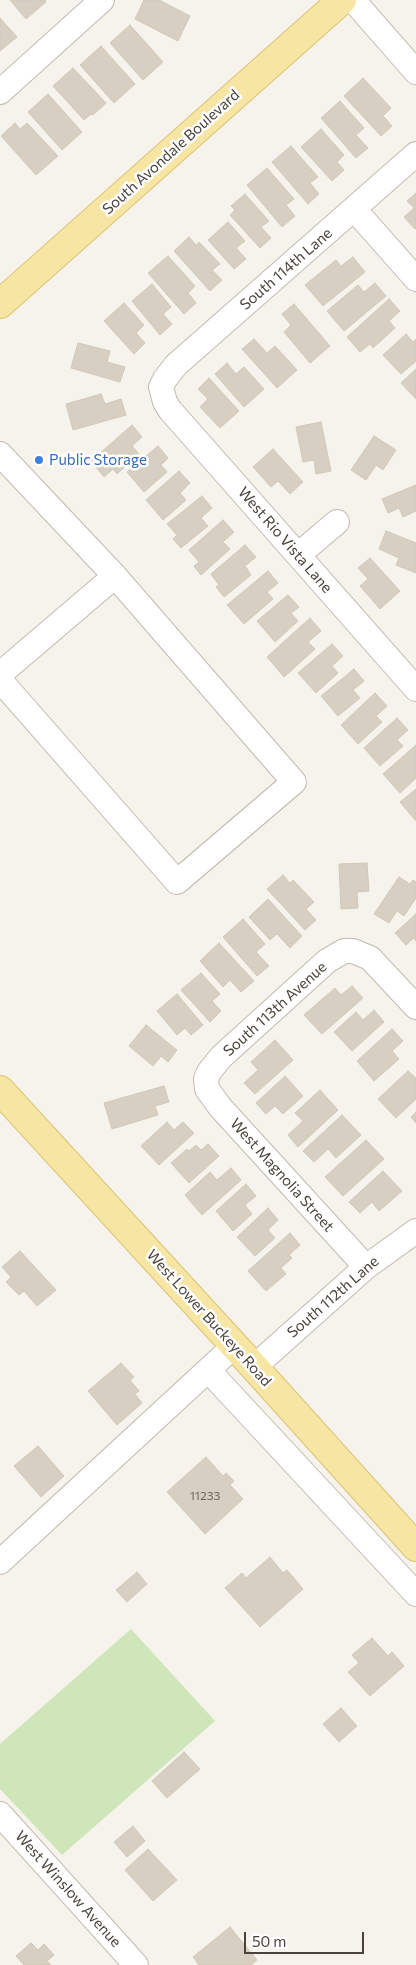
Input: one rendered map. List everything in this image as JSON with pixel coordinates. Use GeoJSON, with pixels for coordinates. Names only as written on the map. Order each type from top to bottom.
{"type":"FeatureCollection","features":[{"type":"Feature","properties":{"kind":"main road","name":"South Avondale Boulevard"},"geometry":{"type":"LineString","coordinates":[[0,304],[342,0]]}},
{"type":"Feature","properties":{"kind":"main road","name":"West Lower Buckeye Road"},"geometry":{"type":"LineString","coordinates":[[0,1090],[416,1547]]}},
{"type":"Feature","properties":{"kind":"street"},"geometry":{"type":"LineString","coordinates":[[0,92],[102,0]]}},
{"type":"Feature","properties":{"kind":"street"},"geometry":{"type":"LineString","coordinates":[[353,0],[416,72]]}},
{"type":"Feature","properties":{"kind":"street","name":"South 114th Lane"},"geometry":{"type":"LineString","coordinates":[[161,387],[176,365],[416,154]]}},
{"type":"Feature","properties":{"kind":"street"},"geometry":{"type":"LineString","coordinates":[[354,209],[416,279]]}},
{"type":"Feature","properties":{"kind":"street","name":"West Rio Vista Lane"},"geometry":{"type":"LineString","coordinates":[[161,387],[165,402],[170,410],[416,689]]}},
{"type":"Feature","properties":{"kind":"street"},"geometry":{"type":"LineString","coordinates":[[0,454],[115,576],[294,782],[177,882],[74,767],[0,680]]}},
{"type":"Feature","properties":{"kind":"street"},"geometry":{"type":"LineString","coordinates":[[298,555],[337,522]]}},
{"type":"Feature","properties":{"kind":"street"},"geometry":{"type":"LineString","coordinates":[[0,674],[115,576]]}},
{"type":"Feature","properties":{"kind":"street","name":"South 113th Avenue"},"geometry":{"type":"LineString","coordinates":[[206,1080],[209,1072],[221,1057],[335,955],[353,951],[362,953],[377,964],[416,1007]]}},
{"type":"Feature","properties":{"kind":"street","name":"West Magnolia Street"},"geometry":{"type":"LineString","coordinates":[[206,1080],[207,1089],[220,1108],[366,1266]]}},
{"type":"Feature","properties":{"kind":"street","name":"South 112th Lane"},"geometry":{"type":"LineString","coordinates":[[254,1367],[366,1266],[416,1231]]}},
{"type":"Feature","properties":{"kind":"street"},"geometry":{"type":"LineString","coordinates":[[0,1562],[234,1346]]}},
{"type":"Feature","properties":{"kind":"street"},"geometry":{"type":"LineString","coordinates":[[208,1370],[416,1594]]}},
{"type":"Feature","properties":{"kind":"street","name":"West Winslow Avenue"},"geometry":{"type":"LineString","coordinates":[[0,1814],[136,1965]]}},
{"type":"Feature","properties":{"kind":"green space"},"geometry":{"type":"Polygon","coordinates":[[[131,1629],[215,1721],[62,1855],[0,1789],[0,1744],[131,1629]]]}},
{"type":"Feature","properties":{"kind":"building"},"geometry":{"type":"Polygon","coordinates":[[[10,0],[45,0],[46,2],[26,19],[10,0]]]}},
{"type":"Feature","properties":{"kind":"building"},"geometry":{"type":"Polygon","coordinates":[[[144,0],[159,0],[190,16],[178,41],[135,19],[144,0]]]}},
{"type":"Feature","properties":{"kind":"building"},"geometry":{"type":"Polygon","coordinates":[[[0,18],[17,37],[0,51],[0,18]]]}},
{"type":"Feature","properties":{"kind":"building"},"geometry":{"type":"Polygon","coordinates":[[[130,25],[163,62],[143,80],[110,43],[130,25]]]}},
{"type":"Feature","properties":{"kind":"building"},"geometry":{"type":"Polygon","coordinates":[[[101,46],[135,84],[114,103],[80,65],[101,46]]]}},
{"type":"Feature","properties":{"kind":"building"},"geometry":{"type":"Polygon","coordinates":[[[73,68],[106,103],[93,115],[91,114],[84,120],[53,86],[73,68]]]}},
{"type":"Feature","properties":{"kind":"building"},"geometry":{"type":"Polygon","coordinates":[[[363,78],[391,108],[383,116],[392,126],[381,136],[344,96],[363,78]]]}},
{"type":"Feature","properties":{"kind":"building"},"geometry":{"type":"Polygon","coordinates":[[[48,94],[82,132],[62,150],[28,112],[48,94]]]}},
{"type":"Feature","properties":{"kind":"building"},"geometry":{"type":"Polygon","coordinates":[[[340,101],[364,128],[356,135],[368,148],[356,158],[321,118],[340,101]]]}},
{"type":"Feature","properties":{"kind":"building"},"geometry":{"type":"Polygon","coordinates":[[[15,123],[20,129],[27,123],[58,156],[36,175],[1,136],[15,123]]]}},
{"type":"Feature","properties":{"kind":"building"},"geometry":{"type":"Polygon","coordinates":[[[321,129],[344,155],[337,162],[344,170],[332,181],[301,147],[321,129]]]}},
{"type":"Feature","properties":{"kind":"building"},"geometry":{"type":"Polygon","coordinates":[[[291,146],[318,177],[310,183],[319,194],[308,204],[272,162],[291,146]]]}},
{"type":"Feature","properties":{"kind":"building"},"geometry":{"type":"Polygon","coordinates":[[[267,168],[294,199],[286,205],[295,216],[282,227],[247,185],[267,168]]]}},
{"type":"Feature","properties":{"kind":"building"},"geometry":{"type":"Polygon","coordinates":[[[416,193],[415,229],[404,217],[414,208],[407,201],[416,193]]]}},
{"type":"Feature","properties":{"kind":"building"},"geometry":{"type":"Polygon","coordinates":[[[245,194],[269,221],[261,227],[271,238],[260,248],[230,215],[235,210],[231,206],[245,194]]]}},
{"type":"Feature","properties":{"kind":"building"},"geometry":{"type":"Polygon","coordinates":[[[228,222],[245,241],[236,248],[246,259],[234,269],[208,240],[228,222]]]}},
{"type":"Feature","properties":{"kind":"building"},"geometry":{"type":"Polygon","coordinates":[[[189,237],[196,245],[199,242],[220,264],[212,270],[222,280],[210,291],[174,251],[189,237]]]}},
{"type":"Feature","properties":{"kind":"building"},"geometry":{"type":"Polygon","coordinates":[[[168,256],[195,286],[188,293],[196,303],[184,314],[148,273],[168,256]]]}},
{"type":"Feature","properties":{"kind":"building"},"geometry":{"type":"Polygon","coordinates":[[[353,257],[365,272],[323,306],[305,285],[336,260],[341,266],[353,257]]]}},
{"type":"Feature","properties":{"kind":"building"},"geometry":{"type":"Polygon","coordinates":[[[375,283],[386,296],[344,331],[327,311],[358,285],[364,292],[375,283]]]}},
{"type":"Feature","properties":{"kind":"building"},"geometry":{"type":"Polygon","coordinates":[[[152,284],[171,307],[163,314],[172,324],[160,335],[132,301],[152,284]]]}},
{"type":"Feature","properties":{"kind":"building"},"geometry":{"type":"Polygon","coordinates":[[[389,299],[400,311],[389,321],[395,328],[373,348],[370,344],[360,352],[347,337],[389,299]]]}},
{"type":"Feature","properties":{"kind":"building"},"geometry":{"type":"Polygon","coordinates":[[[124,303],[144,325],[136,333],[145,343],[134,354],[104,321],[124,303]]]}},
{"type":"Feature","properties":{"kind":"building"},"geometry":{"type":"Polygon","coordinates":[[[294,304],[330,346],[310,363],[284,332],[291,325],[282,314],[294,304]]]}},
{"type":"Feature","properties":{"kind":"building"},"geometry":{"type":"Polygon","coordinates":[[[406,334],[413,342],[416,339],[416,361],[401,374],[383,355],[406,334]]]}},
{"type":"Feature","properties":{"kind":"building"},"geometry":{"type":"Polygon","coordinates":[[[254,339],[267,353],[275,346],[297,370],[277,388],[242,349],[254,339]]]}},
{"type":"Feature","properties":{"kind":"building"},"geometry":{"type":"Polygon","coordinates":[[[78,343],[110,351],[107,362],[125,367],[120,382],[71,368],[78,343]]]}},
{"type":"Feature","properties":{"kind":"building"},"geometry":{"type":"Polygon","coordinates":[[[227,363],[236,374],[244,367],[264,389],[244,407],[215,374],[227,363]]]}},
{"type":"Feature","properties":{"kind":"building"},"geometry":{"type":"Polygon","coordinates":[[[416,369],[416,399],[401,383],[416,369]]]}},
{"type":"Feature","properties":{"kind":"building"},"geometry":{"type":"Polygon","coordinates":[[[209,378],[239,411],[220,428],[200,407],[208,399],[198,389],[209,378]]]}},
{"type":"Feature","properties":{"kind":"building"},"geometry":{"type":"Polygon","coordinates":[[[101,394],[105,404],[121,399],[126,415],[73,430],[66,404],[101,394]]]}},
{"type":"Feature","properties":{"kind":"building"},"geometry":{"type":"Polygon","coordinates":[[[321,422],[331,471],[316,474],[314,460],[303,462],[296,427],[321,422]]]}},
{"type":"Feature","properties":{"kind":"building"},"geometry":{"type":"Polygon","coordinates":[[[132,425],[142,437],[132,446],[139,454],[117,474],[113,469],[104,477],[91,461],[132,425]]]}},
{"type":"Feature","properties":{"kind":"building"},"geometry":{"type":"Polygon","coordinates":[[[374,436],[396,450],[383,470],[376,465],[366,480],[351,470],[374,436]]]}},
{"type":"Feature","properties":{"kind":"building"},"geometry":{"type":"Polygon","coordinates":[[[158,446],[168,458],[161,465],[167,472],[144,492],[127,472],[158,446]]]}},
{"type":"Feature","properties":{"kind":"building"},"geometry":{"type":"Polygon","coordinates":[[[273,449],[303,482],[290,494],[278,481],[271,487],[253,467],[273,449]]]}},
{"type":"Feature","properties":{"kind":"building"},"geometry":{"type":"Polygon","coordinates":[[[179,471],[190,483],[180,493],[186,500],[163,520],[146,500],[179,471]]]}},
{"type":"Feature","properties":{"kind":"building"},"geometry":{"type":"Polygon","coordinates":[[[416,485],[416,511],[403,517],[399,508],[388,513],[382,499],[416,485]]]}},
{"type":"Feature","properties":{"kind":"building"},"geometry":{"type":"Polygon","coordinates":[[[202,496],[212,508],[201,518],[208,526],[181,548],[173,539],[177,535],[167,524],[202,496]]]}},
{"type":"Feature","properties":{"kind":"building"},"geometry":{"type":"Polygon","coordinates":[[[223,520],[234,532],[223,542],[230,549],[201,575],[194,566],[199,562],[189,550],[223,520]]]}},
{"type":"Feature","properties":{"kind":"building"},"geometry":{"type":"Polygon","coordinates":[[[386,531],[416,543],[416,573],[396,565],[399,558],[379,549],[386,531]]]}},
{"type":"Feature","properties":{"kind":"building"},"geometry":{"type":"Polygon","coordinates":[[[245,545],[256,557],[245,566],[251,575],[224,597],[216,587],[219,585],[211,574],[245,545]]]}},
{"type":"Feature","properties":{"kind":"building"},"geometry":{"type":"Polygon","coordinates":[[[370,558],[400,591],[380,609],[360,586],[368,579],[358,568],[370,558]]]}},
{"type":"Feature","properties":{"kind":"building"},"geometry":{"type":"Polygon","coordinates":[[[268,571],[278,583],[267,592],[273,599],[244,624],[227,605],[268,571]]]}},
{"type":"Feature","properties":{"kind":"building"},"geometry":{"type":"Polygon","coordinates":[[[288,595],[299,607],[291,613],[298,621],[275,642],[257,621],[288,595]]]}},
{"type":"Feature","properties":{"kind":"building"},"geometry":{"type":"Polygon","coordinates":[[[310,618],[321,631],[308,642],[315,649],[284,677],[267,657],[310,618]]]}},
{"type":"Feature","properties":{"kind":"building"},"geometry":{"type":"Polygon","coordinates":[[[332,644],[343,656],[332,666],[338,673],[316,693],[298,673],[332,644]]]}},
{"type":"Feature","properties":{"kind":"building"},"geometry":{"type":"Polygon","coordinates":[[[354,669],[364,681],[353,690],[360,698],[338,716],[321,696],[354,669]]]}},
{"type":"Feature","properties":{"kind":"building"},"geometry":{"type":"Polygon","coordinates":[[[375,693],[387,706],[376,716],[382,722],[358,744],[341,725],[375,693]]]}},
{"type":"Feature","properties":{"kind":"building"},"geometry":{"type":"Polygon","coordinates":[[[397,718],[408,730],[397,740],[403,746],[380,766],[364,748],[397,718]]]}},
{"type":"Feature","properties":{"kind":"building"},"geometry":{"type":"Polygon","coordinates":[[[416,745],[416,778],[400,793],[383,774],[416,745]]]}},
{"type":"Feature","properties":{"kind":"building"},"geometry":{"type":"Polygon","coordinates":[[[416,789],[416,821],[400,802],[416,789]]]}},
{"type":"Feature","properties":{"kind":"building"},"geometry":{"type":"Polygon","coordinates":[[[367,863],[369,891],[357,892],[358,908],[341,909],[339,864],[367,863]]]}},
{"type":"Feature","properties":{"kind":"building"},"geometry":{"type":"Polygon","coordinates":[[[283,875],[290,883],[293,880],[314,902],[306,909],[316,920],[305,930],[267,889],[283,875]]]}},
{"type":"Feature","properties":{"kind":"building"},"geometry":{"type":"Polygon","coordinates":[[[399,877],[410,884],[413,880],[416,882],[416,898],[404,916],[397,911],[389,923],[374,914],[399,877]]]}},
{"type":"Feature","properties":{"kind":"building"},"geometry":{"type":"Polygon","coordinates":[[[268,899],[302,936],[290,948],[277,934],[270,940],[249,917],[268,899]]]}},
{"type":"Feature","properties":{"kind":"building"},"geometry":{"type":"Polygon","coordinates":[[[416,914],[416,941],[414,938],[406,945],[395,933],[416,914]]]}},
{"type":"Feature","properties":{"kind":"building"},"geometry":{"type":"Polygon","coordinates":[[[243,919],[265,944],[256,952],[269,966],[257,976],[223,937],[243,919]]]}},
{"type":"Feature","properties":{"kind":"building"},"geometry":{"type":"Polygon","coordinates":[[[219,943],[254,981],[241,992],[230,980],[223,987],[200,961],[219,943]]]}},
{"type":"Feature","properties":{"kind":"building"},"geometry":{"type":"Polygon","coordinates":[[[201,973],[220,994],[212,1001],[221,1011],[210,1022],[181,990],[201,973]]]}},
{"type":"Feature","properties":{"kind":"building"},"geometry":{"type":"Polygon","coordinates":[[[352,986],[363,998],[322,1034],[304,1015],[335,988],[341,995],[352,986]]]}},
{"type":"Feature","properties":{"kind":"building"},"geometry":{"type":"Polygon","coordinates":[[[177,994],[203,1025],[191,1035],[185,1028],[177,1035],[157,1011],[177,994]]]}},
{"type":"Feature","properties":{"kind":"building"},"geometry":{"type":"Polygon","coordinates":[[[374,1010],[384,1022],[352,1051],[334,1032],[356,1012],[363,1020],[374,1010]]]}},
{"type":"Feature","properties":{"kind":"building"},"geometry":{"type":"Polygon","coordinates":[[[146,1025],[177,1050],[168,1062],[161,1056],[153,1066],[129,1046],[146,1025]]]}},
{"type":"Feature","properties":{"kind":"building"},"geometry":{"type":"Polygon","coordinates":[[[392,1029],[403,1041],[392,1051],[399,1059],[374,1081],[357,1061],[392,1029]]]}},
{"type":"Feature","properties":{"kind":"building"},"geometry":{"type":"Polygon","coordinates":[[[275,1040],[293,1060],[255,1094],[244,1083],[258,1070],[251,1062],[275,1040]]]}},
{"type":"Feature","properties":{"kind":"building"},"geometry":{"type":"Polygon","coordinates":[[[408,1071],[416,1078],[416,1099],[396,1118],[378,1099],[408,1071]]]}},
{"type":"Feature","properties":{"kind":"building"},"geometry":{"type":"Polygon","coordinates":[[[285,1076],[303,1096],[283,1114],[275,1106],[266,1114],[256,1103],[285,1076]]]}},
{"type":"Feature","properties":{"kind":"building"},"geometry":{"type":"Polygon","coordinates":[[[164,1086],[169,1102],[155,1106],[158,1115],[112,1129],[104,1103],[164,1086]]]}},
{"type":"Feature","properties":{"kind":"building"},"geometry":{"type":"Polygon","coordinates":[[[320,1090],[338,1110],[298,1147],[288,1135],[303,1121],[295,1113],[320,1090]]]}},
{"type":"Feature","properties":{"kind":"building"},"geometry":{"type":"Polygon","coordinates":[[[416,1112],[416,1123],[411,1117],[416,1112]]]}},
{"type":"Feature","properties":{"kind":"building"},"geometry":{"type":"Polygon","coordinates":[[[342,1115],[361,1135],[336,1158],[328,1149],[314,1162],[303,1151],[342,1115]]]}},
{"type":"Feature","properties":{"kind":"building"},"geometry":{"type":"Polygon","coordinates":[[[167,1122],[174,1130],[183,1122],[194,1133],[159,1165],[141,1146],[167,1122]]]}},
{"type":"Feature","properties":{"kind":"building"},"geometry":{"type":"Polygon","coordinates":[[[366,1140],[384,1159],[343,1196],[325,1177],[366,1140]]]}},
{"type":"Feature","properties":{"kind":"building"},"geometry":{"type":"Polygon","coordinates":[[[208,1144],[219,1156],[189,1183],[171,1163],[187,1149],[189,1151],[196,1145],[201,1150],[208,1144]]]}},
{"type":"Feature","properties":{"kind":"building"},"geometry":{"type":"Polygon","coordinates":[[[231,1168],[241,1180],[202,1215],[185,1195],[210,1172],[217,1180],[231,1168]]]}},
{"type":"Feature","properties":{"kind":"building"},"geometry":{"type":"Polygon","coordinates":[[[383,1171],[402,1191],[379,1211],[372,1202],[360,1213],[349,1202],[383,1171]]]}},
{"type":"Feature","properties":{"kind":"building"},"geometry":{"type":"Polygon","coordinates":[[[246,1184],[256,1196],[245,1205],[252,1214],[233,1231],[216,1211],[246,1184]]]}},
{"type":"Feature","properties":{"kind":"building"},"geometry":{"type":"Polygon","coordinates":[[[268,1208],[278,1220],[268,1230],[275,1238],[255,1256],[237,1237],[268,1208]]]}},
{"type":"Feature","properties":{"kind":"building"},"geometry":{"type":"Polygon","coordinates":[[[290,1233],[300,1245],[289,1255],[292,1258],[281,1268],[286,1274],[266,1291],[248,1271],[290,1233]]]}},
{"type":"Feature","properties":{"kind":"building"},"geometry":{"type":"Polygon","coordinates":[[[20,1251],[56,1290],[37,1306],[24,1291],[19,1295],[6,1282],[11,1277],[2,1267],[20,1251]]]}},
{"type":"Feature","properties":{"kind":"building"},"geometry":{"type":"Polygon","coordinates":[[[121,1363],[134,1377],[130,1380],[139,1391],[135,1394],[142,1403],[117,1425],[88,1391],[121,1363]]]}},
{"type":"Feature","properties":{"kind":"building"},"geometry":{"type":"Polygon","coordinates":[[[38,1446],[64,1476],[41,1497],[14,1466],[38,1446]]]}},
{"type":"Feature","properties":{"kind":"building"},"geometry":{"type":"Polygon","coordinates":[[[206,1457],[223,1476],[226,1473],[234,1481],[230,1485],[243,1499],[205,1534],[167,1492],[206,1457]]]}},
{"type":"Feature","properties":{"kind":"building"},"geometry":{"type":"Polygon","coordinates":[[[270,1557],[283,1573],[287,1570],[303,1589],[260,1627],[225,1588],[242,1573],[246,1578],[270,1557]]]}},
{"type":"Feature","properties":{"kind":"building"},"geometry":{"type":"Polygon","coordinates":[[[137,1572],[147,1584],[127,1602],[116,1590],[137,1572]]]}},
{"type":"Feature","properties":{"kind":"building"},"geometry":{"type":"Polygon","coordinates":[[[372,1638],[388,1656],[392,1652],[404,1666],[370,1696],[348,1672],[359,1663],[352,1655],[372,1638]]]}},
{"type":"Feature","properties":{"kind":"building"},"geometry":{"type":"Polygon","coordinates":[[[341,1708],[357,1726],[339,1742],[323,1724],[341,1708]]]}},
{"type":"Feature","properties":{"kind":"building"},"geometry":{"type":"Polygon","coordinates":[[[184,1752],[200,1769],[167,1798],[152,1781],[184,1752]]]}},
{"type":"Feature","properties":{"kind":"building"},"geometry":{"type":"Polygon","coordinates":[[[133,1826],[145,1841],[127,1857],[114,1842],[133,1826]]]}},
{"type":"Feature","properties":{"kind":"building"},"geometry":{"type":"Polygon","coordinates":[[[148,1849],[177,1880],[153,1901],[125,1870],[148,1849]]]}},
{"type":"Feature","properties":{"kind":"building"},"geometry":{"type":"Polygon","coordinates":[[[230,1927],[257,1960],[251,1965],[199,1965],[193,1957],[230,1927]]]}},
{"type":"Feature","properties":{"kind":"building"},"geometry":{"type":"Polygon","coordinates":[[[31,1943],[38,1950],[44,1944],[54,1955],[47,1961],[51,1965],[24,1965],[16,1956],[31,1943]]]}},
{"type":"Feature","properties":{"kind":"place","name":"Public Storage"},"geometry":{"type":"Point","coordinates":[39,460]}}]}
